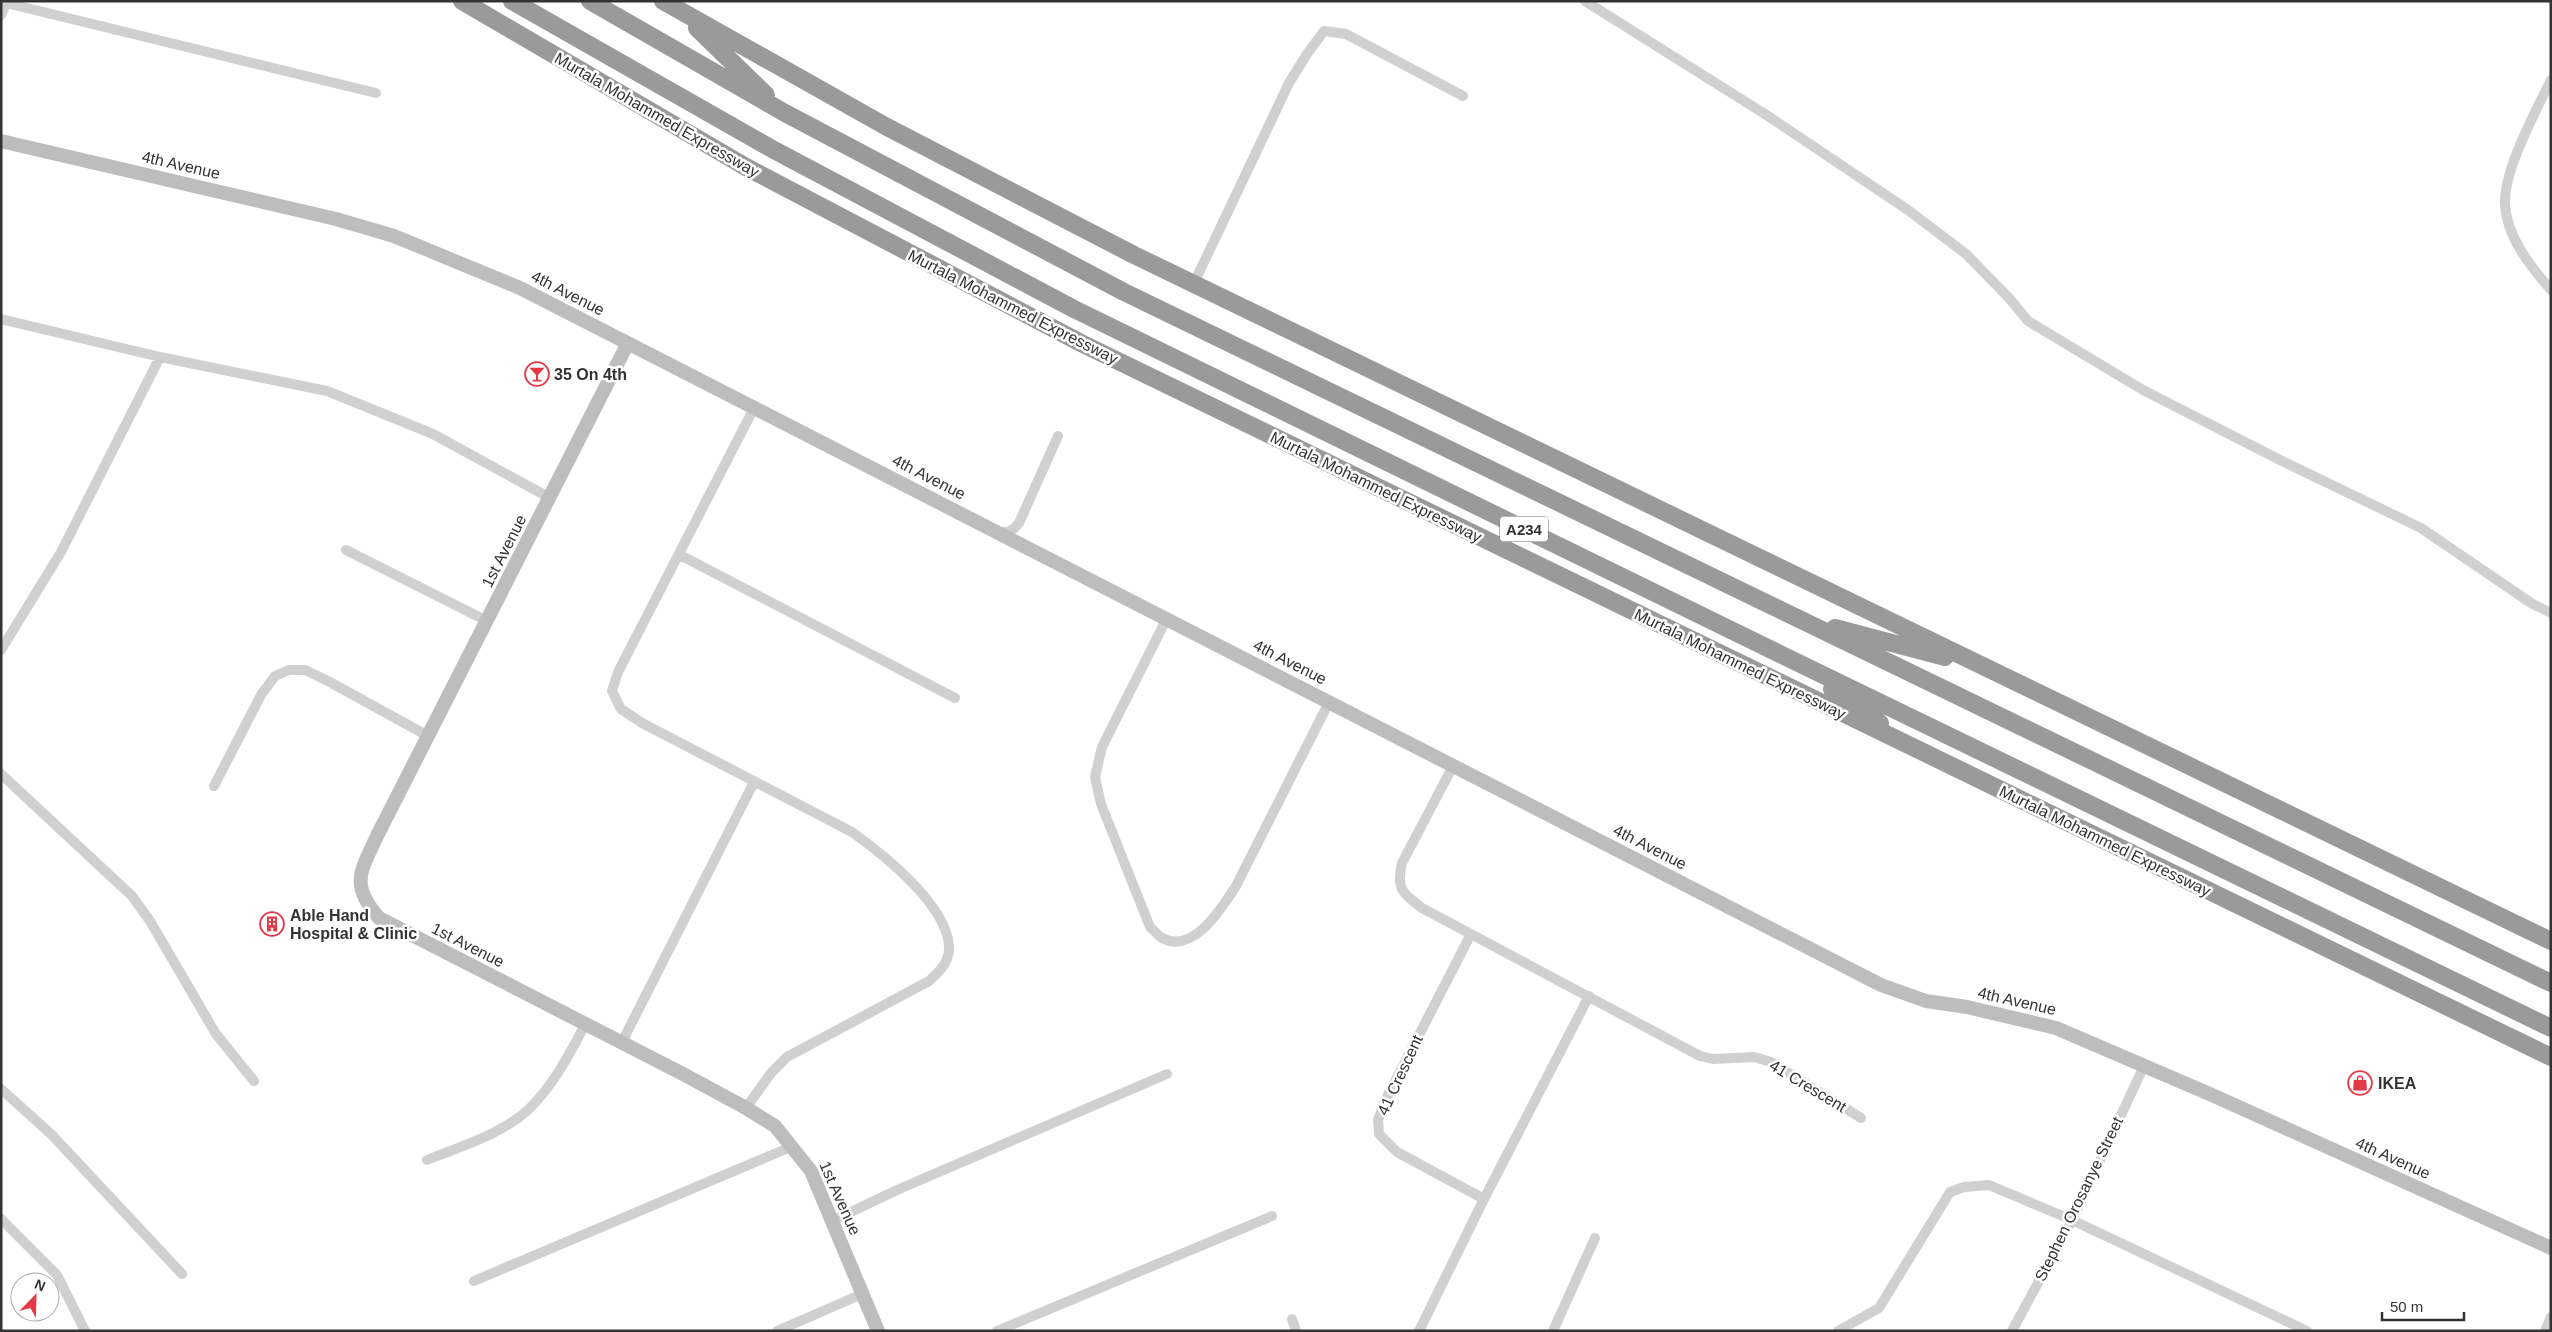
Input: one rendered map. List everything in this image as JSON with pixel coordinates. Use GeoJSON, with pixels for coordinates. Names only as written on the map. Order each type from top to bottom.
{"type":"FeatureCollection","features":[{"type":"Feature","properties":{"kind":"highway","name":"Murtala Mohammed Expressway"},"geometry":{"type":"LineString","coordinates":[[462,1],[746,167],[1066,335],[1928,756],[2551,1057]]}},
{"type":"Feature","properties":{"kind":"highway","name":"Murtala Mohammed Expressway"},"geometry":{"type":"LineString","coordinates":[[512,1],[774,150],[1065,304],[1786,657],[2551,1028]]}},
{"type":"Feature","properties":{"kind":"highway","name":"A234"},"geometry":{"type":"LineString","coordinates":[[590,1],[785,113],[1124,292],[2551,983]]}},
{"type":"Feature","properties":{"kind":"highway"},"geometry":{"type":"LineString","coordinates":[[670,6],[785,113]]}},
{"type":"Feature","properties":{"kind":"highway"},"geometry":{"type":"LineString","coordinates":[[670,6],[879,123],[1194,283],[2551,941]]}},
{"type":"Feature","properties":{"kind":"highway"},"geometry":{"type":"LineString","coordinates":[[1798,619],[1982,666]]}},
{"type":"Feature","properties":{"kind":"highway"},"geometry":{"type":"LineString","coordinates":[[1786,657],[1928,756]]}},
{"type":"Feature","properties":{"kind":"street"},"geometry":{"type":"LineString","coordinates":[[1585,1],[1768,116],[1908,210],[1966,254],[2009,298],[2028,321],[2144,390],[2280,460],[2421,528],[2531,603],[2551,613]]}},
{"type":"Feature","properties":{"kind":"street"},"geometry":{"type":"LineString","coordinates":[[1,14],[7,2],[376,93]]}},
{"type":"Feature","properties":{"kind":"street"},"geometry":{"type":"LineString","coordinates":[[1194,283],[1289,83],[1306,54],[1324,31],[1346,34],[1463,96]]}},
{"type":"Feature","properties":{"kind":"street"},"geometry":{"type":"LineString","coordinates":[[2551,80],[2518,153],[2507,183],[2505,202],[2508,221],[2518,244],[2531,266],[2551,290]]}},
{"type":"Feature","properties":{"kind":"street","name":"4th Avenue"},"geometry":{"type":"LineString","coordinates":[[1,140],[336,219],[394,236],[520,288],[1167,618],[1881,986],[1926,1001],[1967,1007],[2056,1028],[2551,1248]]}},
{"type":"Feature","properties":{"kind":"street"},"geometry":{"type":"LineString","coordinates":[[1,319],[160,357],[327,391],[433,434],[550,498]]}},
{"type":"Feature","properties":{"kind":"street","name":"1st Avenue"},"geometry":{"type":"LineString","coordinates":[[628,343],[365,862],[359,884],[364,901],[379,918],[746,1108],[775,1126],[793,1146],[811,1171],[878,1331]]}},
{"type":"Feature","properties":{"kind":"street"},"geometry":{"type":"LineString","coordinates":[[1,650],[61,552],[160,357]]}},
{"type":"Feature","properties":{"kind":"street"},"geometry":{"type":"LineString","coordinates":[[746,1108],[771,1073],[787,1057],[929,981],[942,970],[949,948],[936,913],[912,881],[882,854],[852,832],[642,723],[621,709],[612,691],[618,672],[680,555],[754,408]]}},
{"type":"Feature","properties":{"kind":"street"},"geometry":{"type":"LineString","coordinates":[[999,532],[1014,529],[1018,523],[1058,436]]}},
{"type":"Feature","properties":{"kind":"street"},"geometry":{"type":"LineString","coordinates":[[346,550],[487,622]]}},
{"type":"Feature","properties":{"kind":"street"},"geometry":{"type":"LineString","coordinates":[[680,555],[954,698]]}},
{"type":"Feature","properties":{"kind":"street"},"geometry":{"type":"LineString","coordinates":[[1167,618],[1102,747],[1096,777],[1101,804],[1150,927],[1162,938],[1176,941],[1191,937],[1204,928],[1220,910],[1236,886],[1329,702]]}},
{"type":"Feature","properties":{"kind":"street"},"geometry":{"type":"LineString","coordinates":[[214,786],[261,695],[275,676],[289,670],[305,670],[428,736]]}},
{"type":"Feature","properties":{"kind":"street","name":"41 Crescent"},"geometry":{"type":"LineString","coordinates":[[1453,766],[1402,863],[1398,880],[1406,896],[1422,908],[1700,1056],[1713,1059],[1754,1057],[1771,1062],[1861,1118]]}},
{"type":"Feature","properties":{"kind":"street"},"geometry":{"type":"LineString","coordinates":[[1,774],[132,896],[150,921],[216,1034],[254,1081]]}},
{"type":"Feature","properties":{"kind":"street"},"geometry":{"type":"LineString","coordinates":[[621,1044],[754,782]]}},
{"type":"Feature","properties":{"kind":"street","name":"41 Crescent"},"geometry":{"type":"LineString","coordinates":[[1471,934],[1385,1101],[1378,1120],[1379,1134],[1397,1152],[1484,1199]]}},
{"type":"Feature","properties":{"kind":"street"},"geometry":{"type":"LineString","coordinates":[[1419,1331],[1484,1199],[1589,996]]}},
{"type":"Feature","properties":{"kind":"street"},"geometry":{"type":"LineString","coordinates":[[427,1160],[506,1126],[529,1109],[551,1085],[585,1025]]}},
{"type":"Feature","properties":{"kind":"street","name":"Stephen Orosanye Street"},"geometry":{"type":"LineString","coordinates":[[2012,1331],[2072,1220],[2144,1066]]}},
{"type":"Feature","properties":{"kind":"street"},"geometry":{"type":"LineString","coordinates":[[832,1221],[897,1190],[1166,1074]]}},
{"type":"Feature","properties":{"kind":"street"},"geometry":{"type":"LineString","coordinates":[[1,1089],[51,1134],[182,1274]]}},
{"type":"Feature","properties":{"kind":"street"},"geometry":{"type":"LineString","coordinates":[[474,1281],[793,1146]]}},
{"type":"Feature","properties":{"kind":"street"},"geometry":{"type":"LineString","coordinates":[[1838,1331],[1879,1308],[1950,1192],[1964,1187],[1989,1185],[2072,1220],[2307,1331]]}},
{"type":"Feature","properties":{"kind":"street"},"geometry":{"type":"LineString","coordinates":[[997,1331],[1272,1216]]}},
{"type":"Feature","properties":{"kind":"street"},"geometry":{"type":"LineString","coordinates":[[1,1219],[57,1274],[85,1331]]}},
{"type":"Feature","properties":{"kind":"street"},"geometry":{"type":"LineString","coordinates":[[1553,1331],[1595,1238]]}},
{"type":"Feature","properties":{"kind":"street"},"geometry":{"type":"LineString","coordinates":[[777,1331],[862,1294]]}},
{"type":"Feature","properties":{"kind":"street"},"geometry":{"type":"LineString","coordinates":[[2545,1331],[2551,1318]]}},
{"type":"Feature","properties":{"kind":"street"},"geometry":{"type":"LineString","coordinates":[[1292,1319],[1296,1331]]}},
{"type":"Feature","properties":{"kind":"place","name":"35 On 4th"},"geometry":{"type":"Point","coordinates":[537,374]}},
{"type":"Feature","properties":{"kind":"place","name":"Able Hand Hospital & Clinic"},"geometry":{"type":"Point","coordinates":[272,924]}},
{"type":"Feature","properties":{"kind":"place","name":"IKEA"},"geometry":{"type":"Point","coordinates":[2360,1083]}}]}
